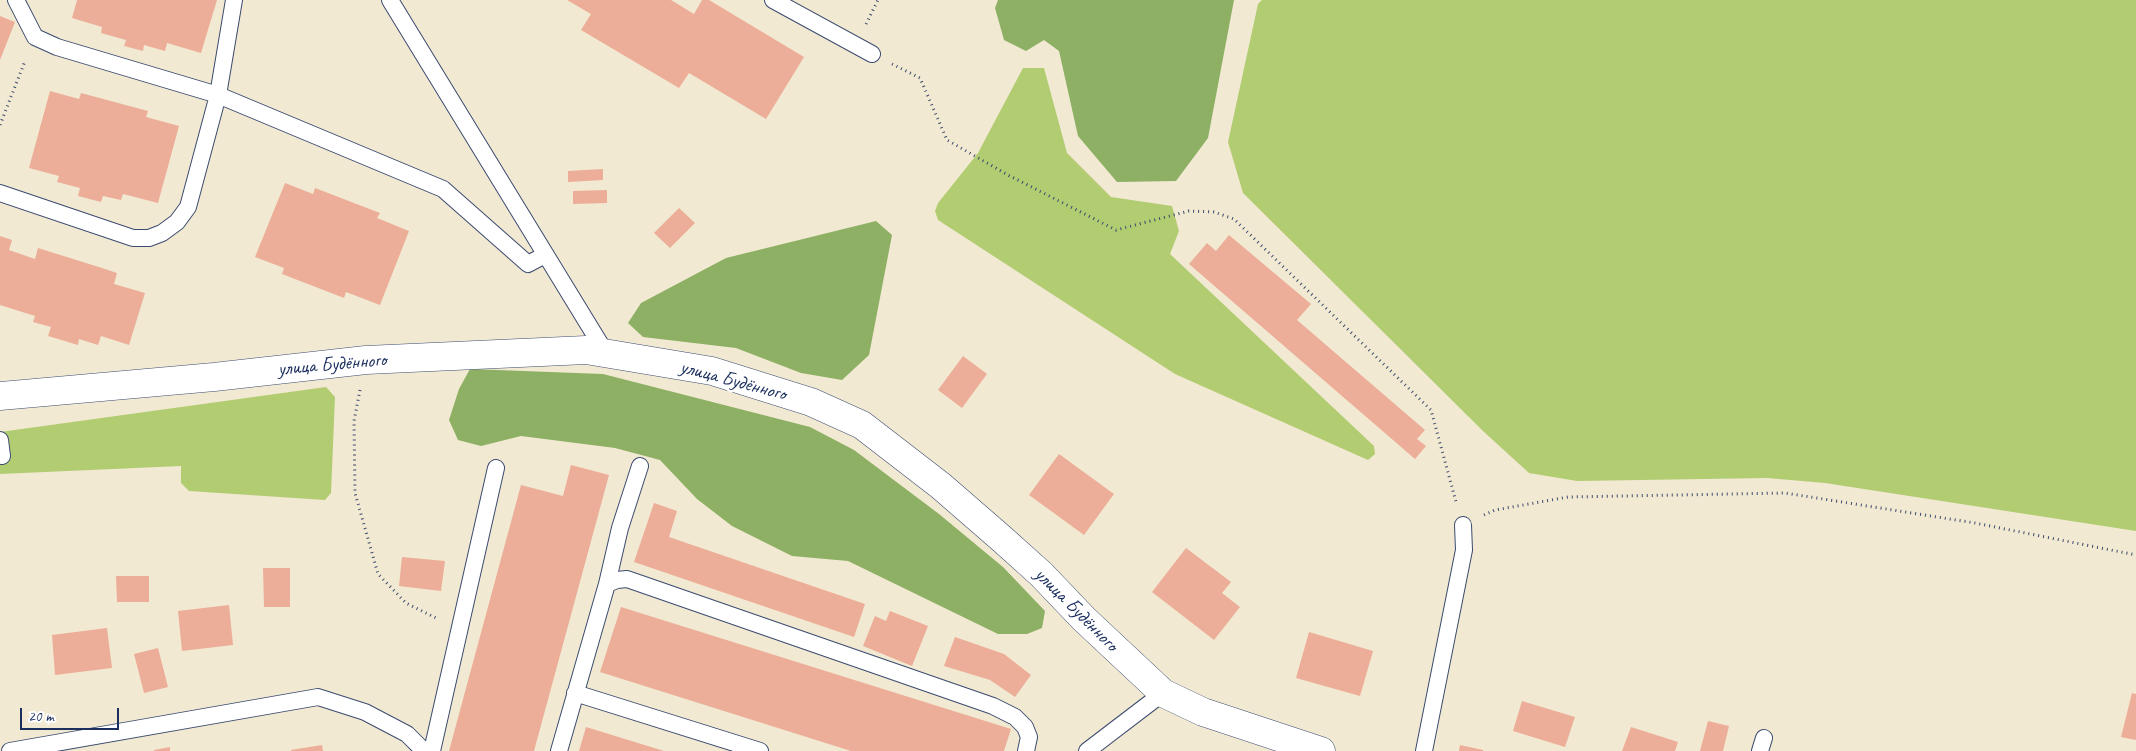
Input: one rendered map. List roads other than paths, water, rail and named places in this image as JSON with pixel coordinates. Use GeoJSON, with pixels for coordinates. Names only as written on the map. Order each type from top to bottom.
{"type":"FeatureCollection","features":[{"type":"Feature","properties":{"kind":"street","name":"улица Будённого"},"geometry":{"type":"LineString","coordinates":[[0,396],[214,377],[366,360],[586,350],[712,371],[811,402],[862,425],[941,486],[1002,539],[1041,574],[1084,619],[1163,693],[1203,712],[1321,751]]}},
{"type":"Feature","properties":{"kind":"lane"},"geometry":{"type":"LineString","coordinates":[[16,0],[35,37],[57,47],[218,95],[443,189],[528,264],[545,256]]}},
{"type":"Feature","properties":{"kind":"lane"},"geometry":{"type":"LineString","coordinates":[[0,193],[133,238],[149,238],[162,233],[177,222],[188,207],[218,95],[234,0]]}},
{"type":"Feature","properties":{"kind":"lane"},"geometry":{"type":"LineString","coordinates":[[390,0],[545,256],[607,354]]}},
{"type":"Feature","properties":{"kind":"lane"},"geometry":{"type":"LineString","coordinates":[[773,0],[872,54]]}},
{"type":"Feature","properties":{"kind":"lane"},"geometry":{"type":"LineString","coordinates":[[559,751],[607,584],[620,528],[640,466]]}},
{"type":"Feature","properties":{"kind":"lane"},"geometry":{"type":"LineString","coordinates":[[432,751],[496,468]]}},
{"type":"Feature","properties":{"kind":"lane"},"geometry":{"type":"LineString","coordinates":[[1424,751],[1464,550],[1463,525]]}},
{"type":"Feature","properties":{"kind":"lane"},"geometry":{"type":"LineString","coordinates":[[607,584],[627,579],[993,706],[1015,716],[1026,727],[1029,737],[1026,751]]}},
{"type":"Feature","properties":{"kind":"lane"},"geometry":{"type":"LineString","coordinates":[[575,693],[760,751]]}},
{"type":"Feature","properties":{"kind":"lane"},"geometry":{"type":"LineString","coordinates":[[1087,751],[1163,693]]}},
{"type":"Feature","properties":{"kind":"lane"},"geometry":{"type":"LineString","coordinates":[[10,751],[318,697],[365,712],[407,734],[424,751]]}}]}
